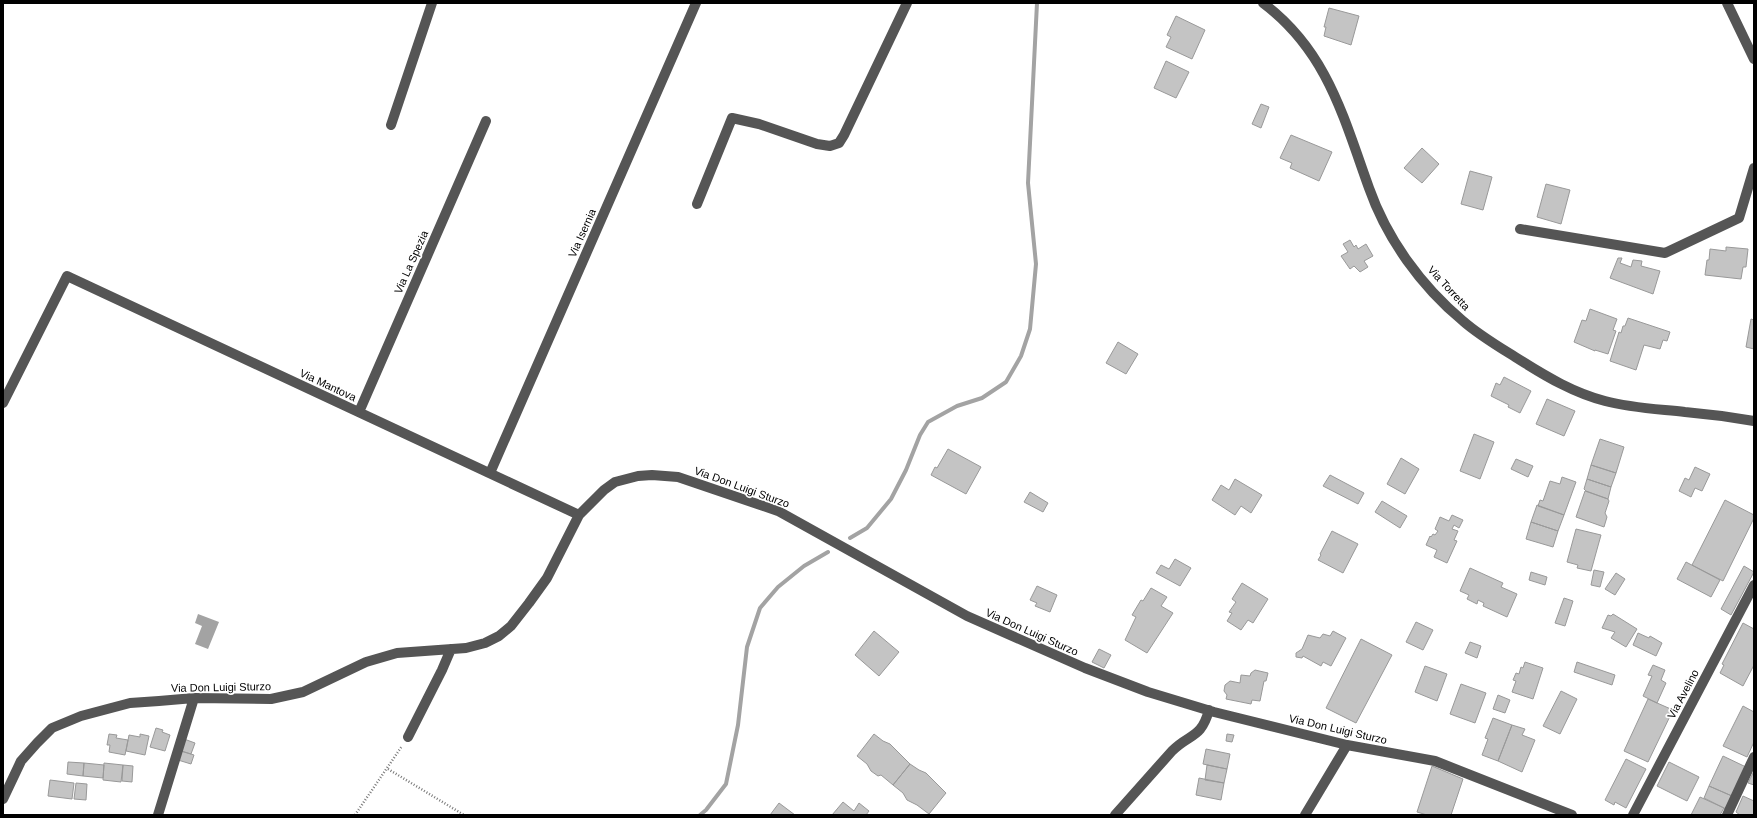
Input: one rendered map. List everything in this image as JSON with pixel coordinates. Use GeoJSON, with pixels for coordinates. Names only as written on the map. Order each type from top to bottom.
{"type":"FeatureCollection","features":[{"type":"Feature","properties":{"kind":"street"},"geometry":{"type":"LineString","coordinates":[[391,125],[432,3]]}},
{"type":"Feature","properties":{"kind":"street","name":"Via Isernia"},"geometry":{"type":"LineString","coordinates":[[490,473],[696,3]]}},
{"type":"Feature","properties":{"kind":"street"},"geometry":{"type":"LineString","coordinates":[[697,204],[732,118],[759,124],[816,144],[830,146],[839,143],[844,136],[907,3]]}},
{"type":"Feature","properties":{"kind":"street"},"geometry":{"type":"LineString","coordinates":[[1727,3],[1754,59]]}},
{"type":"Feature","properties":{"kind":"street","name":"Via Torretta"},"geometry":{"type":"LineString","coordinates":[[1269,5],[1301,38],[1318,63],[1332,88],[1372,197],[1384,223],[1404,255],[1443,304],[1490,341],[1557,382],[1580,394],[1630,407],[1706,414],[1754,421]]}},
{"type":"Feature","properties":{"kind":"street","name":"Via La Spezia"},"geometry":{"type":"LineString","coordinates":[[359,412],[486,121]]}},
{"type":"Feature","properties":{"kind":"street"},"geometry":{"type":"LineString","coordinates":[[1520,229],[1665,253],[1739,218],[1754,168]]}},
{"type":"Feature","properties":{"kind":"street","name":"Via Mantova"},"geometry":{"type":"LineString","coordinates":[[3,403],[67,276],[579,514]]}},
{"type":"Feature","properties":{"kind":"street","name":"Via Don Luigi Sturzo"},"geometry":{"type":"LineString","coordinates":[[3,799],[21,761],[36,742],[52,728],[81,716],[130,703],[194,698],[271,699],[303,692],[366,662],[398,653],[466,648],[485,643],[499,636],[511,626],[547,578],[579,514],[604,490],[615,482],[638,476],[678,477],[778,511],[967,616],[1085,668],[1148,692],[1209,710],[1347,745],[1435,762],[1572,815]]}},
{"type":"Feature","properties":{"kind":"street","name":"Via Avelino"},"geometry":{"type":"LineString","coordinates":[[1633,815],[1754,585]]}},
{"type":"Feature","properties":{"kind":"street"},"geometry":{"type":"LineString","coordinates":[[408,737],[451,649]]}},
{"type":"Feature","properties":{"kind":"street"},"geometry":{"type":"LineString","coordinates":[[158,815],[194,698]]}},
{"type":"Feature","properties":{"kind":"street"},"geometry":{"type":"LineString","coordinates":[[1115,815],[1131,799],[1172,751],[1201,730],[1205,724],[1209,710]]}},
{"type":"Feature","properties":{"kind":"street"},"geometry":{"type":"LineString","coordinates":[[1305,815],[1347,745]]}},
{"type":"Feature","properties":{"kind":"street"},"geometry":{"type":"LineString","coordinates":[[1727,815],[1754,758]]}},
{"type":"Feature","properties":{"kind":"path"},"geometry":{"type":"LineString","coordinates":[[355,815],[408,737]]}},
{"type":"Feature","properties":{"kind":"path"},"geometry":{"type":"LineString","coordinates":[[388,768],[464,815]]}},
{"type":"Feature","properties":{"kind":"shaded area"},"geometry":{"type":"Polygon","coordinates":[[[198,614],[219,622],[208,649],[195,644],[202,626],[195,623],[198,614]]]}},
{"type":"Feature","properties":{"kind":"building"},"geometry":{"type":"Polygon","coordinates":[[[1329,8],[1359,16],[1351,45],[1324,36],[1326,27],[1324,27],[1329,8]]]}},
{"type":"Feature","properties":{"kind":"building"},"geometry":{"type":"Polygon","coordinates":[[[1176,16],[1205,30],[1192,59],[1166,47],[1171,37],[1167,35],[1176,16]]]}},
{"type":"Feature","properties":{"kind":"building"},"geometry":{"type":"Polygon","coordinates":[[[1166,61],[1189,72],[1176,98],[1154,88],[1166,61]]]}},
{"type":"Feature","properties":{"kind":"building"},"geometry":{"type":"Polygon","coordinates":[[[1261,104],[1269,107],[1261,128],[1252,124],[1261,104]]]}},
{"type":"Feature","properties":{"kind":"building"},"geometry":{"type":"Polygon","coordinates":[[[1291,135],[1332,152],[1319,181],[1290,168],[1292,163],[1280,158],[1291,135]]]}},
{"type":"Feature","properties":{"kind":"building"},"geometry":{"type":"Polygon","coordinates":[[[1422,148],[1439,164],[1422,183],[1404,168],[1422,148]]]}},
{"type":"Feature","properties":{"kind":"building"},"geometry":{"type":"Polygon","coordinates":[[[1470,171],[1492,177],[1483,210],[1461,204],[1470,171]]]}},
{"type":"Feature","properties":{"kind":"building"},"geometry":{"type":"Polygon","coordinates":[[[1546,184],[1570,190],[1561,224],[1537,217],[1546,184]]]}},
{"type":"Feature","properties":{"kind":"building"},"geometry":{"type":"Polygon","coordinates":[[[1350,240],[1354,247],[1356,245],[1358,249],[1366,244],[1373,256],[1364,261],[1368,267],[1360,272],[1354,266],[1350,269],[1341,256],[1348,252],[1343,244],[1350,240]]]}},
{"type":"Feature","properties":{"kind":"building"},"geometry":{"type":"Polygon","coordinates":[[[1726,247],[1748,249],[1746,267],[1743,267],[1741,279],[1705,275],[1710,249],[1726,251],[1726,247]]]}},
{"type":"Feature","properties":{"kind":"building"},"geometry":{"type":"Polygon","coordinates":[[[1618,258],[1622,258],[1620,263],[1631,267],[1633,260],[1642,261],[1641,266],[1660,271],[1653,294],[1610,278],[1618,258]]]}},
{"type":"Feature","properties":{"kind":"building"},"geometry":{"type":"Polygon","coordinates":[[[1590,309],[1617,319],[1613,330],[1616,331],[1608,354],[1595,351],[1574,342],[1582,320],[1586,321],[1590,309]]]}},
{"type":"Feature","properties":{"kind":"building"},"geometry":{"type":"Polygon","coordinates":[[[1628,318],[1670,332],[1667,341],[1663,340],[1660,349],[1644,345],[1636,370],[1610,361],[1619,332],[1621,333],[1628,318]]]}},
{"type":"Feature","properties":{"kind":"building"},"geometry":{"type":"Polygon","coordinates":[[[1751,319],[1754,320],[1754,349],[1746,347],[1751,319]]]}},
{"type":"Feature","properties":{"kind":"building"},"geometry":{"type":"Polygon","coordinates":[[[1118,342],[1138,354],[1126,374],[1106,363],[1118,342]]]}},
{"type":"Feature","properties":{"kind":"building"},"geometry":{"type":"Polygon","coordinates":[[[1504,377],[1531,391],[1520,413],[1508,407],[1509,405],[1491,396],[1496,383],[1500,385],[1504,377]]]}},
{"type":"Feature","properties":{"kind":"building"},"geometry":{"type":"Polygon","coordinates":[[[1547,399],[1575,411],[1564,436],[1536,424],[1547,399]]]}},
{"type":"Feature","properties":{"kind":"building"},"geometry":{"type":"Polygon","coordinates":[[[1474,434],[1494,442],[1480,479],[1460,471],[1474,434]]]}},
{"type":"Feature","properties":{"kind":"building"},"geometry":{"type":"Polygon","coordinates":[[[1600,439],[1624,447],[1616,473],[1591,465],[1600,439]]]}},
{"type":"Feature","properties":{"kind":"building"},"geometry":{"type":"Polygon","coordinates":[[[948,449],[981,467],[966,494],[931,475],[948,449]]]}},
{"type":"Feature","properties":{"kind":"building"},"geometry":{"type":"Polygon","coordinates":[[[1401,458],[1419,469],[1405,494],[1387,484],[1401,458]]]}},
{"type":"Feature","properties":{"kind":"building"},"geometry":{"type":"Polygon","coordinates":[[[1516,459],[1533,466],[1528,477],[1511,469],[1516,459]]]}},
{"type":"Feature","properties":{"kind":"building"},"geometry":{"type":"Polygon","coordinates":[[[1591,465],[1616,473],[1611,487],[1587,479],[1591,465]]]}},
{"type":"Feature","properties":{"kind":"building"},"geometry":{"type":"Polygon","coordinates":[[[1695,467],[1710,474],[1702,491],[1695,488],[1691,497],[1679,491],[1685,478],[1689,480],[1695,467]]]}},
{"type":"Feature","properties":{"kind":"building"},"geometry":{"type":"Polygon","coordinates":[[[1330,475],[1364,493],[1358,504],[1323,486],[1330,475]]]}},
{"type":"Feature","properties":{"kind":"building"},"geometry":{"type":"Polygon","coordinates":[[[1562,477],[1576,482],[1564,515],[1538,506],[1540,500],[1543,501],[1550,481],[1560,484],[1562,477]]]}},
{"type":"Feature","properties":{"kind":"building"},"geometry":{"type":"Polygon","coordinates":[[[1235,479],[1262,495],[1251,513],[1241,506],[1235,515],[1212,500],[1221,485],[1229,490],[1235,479]]]}},
{"type":"Feature","properties":{"kind":"building"},"geometry":{"type":"Polygon","coordinates":[[[1587,479],[1611,487],[1608,499],[1586,491],[1584,489],[1587,479]]]}},
{"type":"Feature","properties":{"kind":"building"},"geometry":{"type":"Polygon","coordinates":[[[1585,491],[1608,499],[1609,501],[1605,513],[1607,517],[1604,527],[1576,517],[1585,491]]]}},
{"type":"Feature","properties":{"kind":"building"},"geometry":{"type":"Polygon","coordinates":[[[1030,492],[1048,503],[1043,512],[1024,502],[1030,492]]]}},
{"type":"Feature","properties":{"kind":"building"},"geometry":{"type":"Polygon","coordinates":[[[1725,500],[1754,515],[1754,518],[1723,581],[1692,565],[1725,500]]]}},
{"type":"Feature","properties":{"kind":"building"},"geometry":{"type":"Polygon","coordinates":[[[1382,501],[1407,516],[1400,528],[1375,512],[1382,501]]]}},
{"type":"Feature","properties":{"kind":"building"},"geometry":{"type":"Polygon","coordinates":[[[1537,505],[1564,515],[1558,531],[1531,522],[1537,505]]]}},
{"type":"Feature","properties":{"kind":"building"},"geometry":{"type":"Polygon","coordinates":[[[1452,515],[1463,520],[1459,528],[1454,525],[1452,529],[1458,531],[1454,540],[1457,541],[1447,563],[1434,557],[1437,550],[1426,545],[1430,536],[1431,537],[1433,534],[1435,535],[1438,531],[1435,529],[1440,517],[1449,521],[1452,515]]]}},
{"type":"Feature","properties":{"kind":"building"},"geometry":{"type":"Polygon","coordinates":[[[1531,522],[1558,531],[1553,547],[1526,539],[1531,522]]]}},
{"type":"Feature","properties":{"kind":"building"},"geometry":{"type":"Polygon","coordinates":[[[1576,529],[1601,535],[1591,571],[1577,568],[1578,565],[1567,562],[1576,529]]]}},
{"type":"Feature","properties":{"kind":"building"},"geometry":{"type":"Polygon","coordinates":[[[1332,531],[1358,544],[1343,573],[1318,560],[1332,531]]]}},
{"type":"Feature","properties":{"kind":"building"},"geometry":{"type":"Polygon","coordinates":[[[1175,559],[1191,568],[1180,586],[1156,573],[1161,565],[1169,569],[1175,559]]]}},
{"type":"Feature","properties":{"kind":"building"},"geometry":{"type":"Polygon","coordinates":[[[1686,562],[1720,580],[1711,597],[1677,579],[1686,562]]]}},
{"type":"Feature","properties":{"kind":"building"},"geometry":{"type":"Polygon","coordinates":[[[1744,566],[1754,572],[1731,615],[1721,609],[1744,566]]]}},
{"type":"Feature","properties":{"kind":"building"},"geometry":{"type":"Polygon","coordinates":[[[1470,568],[1503,583],[1501,587],[1517,594],[1507,617],[1483,606],[1484,603],[1478,600],[1477,604],[1467,599],[1469,595],[1460,591],[1470,568]]]}},
{"type":"Feature","properties":{"kind":"building"},"geometry":{"type":"Polygon","coordinates":[[[1594,570],[1604,572],[1600,587],[1591,585],[1594,570]]]}},
{"type":"Feature","properties":{"kind":"building"},"geometry":{"type":"Polygon","coordinates":[[[1531,572],[1547,577],[1545,585],[1529,580],[1531,572]]]}},
{"type":"Feature","properties":{"kind":"building"},"geometry":{"type":"Polygon","coordinates":[[[1616,573],[1625,579],[1615,595],[1605,589],[1616,573]]]}},
{"type":"Feature","properties":{"kind":"building"},"geometry":{"type":"Polygon","coordinates":[[[1242,583],[1268,599],[1253,623],[1248,620],[1241,630],[1227,621],[1232,613],[1229,612],[1236,602],[1232,599],[1242,583]]]}},
{"type":"Feature","properties":{"kind":"building"},"geometry":{"type":"Polygon","coordinates":[[[1037,586],[1057,595],[1050,612],[1035,606],[1037,603],[1030,600],[1037,586]]]}},
{"type":"Feature","properties":{"kind":"building"},"geometry":{"type":"Polygon","coordinates":[[[1151,588],[1167,597],[1161,606],[1173,613],[1147,653],[1125,640],[1136,617],[1132,615],[1141,600],[1143,601],[1151,588]]]}},
{"type":"Feature","properties":{"kind":"building"},"geometry":{"type":"Polygon","coordinates":[[[1564,598],[1573,601],[1565,626],[1555,623],[1564,598]]]}},
{"type":"Feature","properties":{"kind":"building"},"geometry":{"type":"Polygon","coordinates":[[[1613,614],[1637,629],[1626,647],[1611,638],[1615,632],[1602,628],[1608,615],[1611,616],[1613,614]]]}},
{"type":"Feature","properties":{"kind":"building"},"geometry":{"type":"Polygon","coordinates":[[[1416,622],[1433,630],[1423,650],[1406,642],[1416,622]]]}},
{"type":"Feature","properties":{"kind":"building"},"geometry":{"type":"Polygon","coordinates":[[[1743,623],[1754,629],[1754,665],[1743,686],[1720,673],[1724,665],[1722,664],[1743,623]]]}},
{"type":"Feature","properties":{"kind":"building"},"geometry":{"type":"Polygon","coordinates":[[[874,631],[899,652],[879,676],[855,655],[874,631]]]}},
{"type":"Feature","properties":{"kind":"building"},"geometry":{"type":"Polygon","coordinates":[[[1333,631],[1346,638],[1331,666],[1323,662],[1321,666],[1303,656],[1302,658],[1296,657],[1296,653],[1302,649],[1308,635],[1320,638],[1323,634],[1330,636],[1333,631]]]}},
{"type":"Feature","properties":{"kind":"building"},"geometry":{"type":"Polygon","coordinates":[[[1638,633],[1649,638],[1650,636],[1662,643],[1656,656],[1633,645],[1638,633]]]}},
{"type":"Feature","properties":{"kind":"building"},"geometry":{"type":"Polygon","coordinates":[[[1361,639],[1392,655],[1356,723],[1326,708],[1361,639]]]}},
{"type":"Feature","properties":{"kind":"building"},"geometry":{"type":"Polygon","coordinates":[[[1470,642],[1481,646],[1477,658],[1465,653],[1470,642]]]}},
{"type":"Feature","properties":{"kind":"building"},"geometry":{"type":"Polygon","coordinates":[[[1099,649],[1111,655],[1104,668],[1092,662],[1099,649]]]}},
{"type":"Feature","properties":{"kind":"building"},"geometry":{"type":"Polygon","coordinates":[[[1525,662],[1543,668],[1533,699],[1512,692],[1516,681],[1513,680],[1516,673],[1519,674],[1521,667],[1523,668],[1525,662]]]}},
{"type":"Feature","properties":{"kind":"building"},"geometry":{"type":"Polygon","coordinates":[[[1577,662],[1615,675],[1612,685],[1574,672],[1577,662]]]}},
{"type":"Feature","properties":{"kind":"building"},"geometry":{"type":"Polygon","coordinates":[[[1653,665],[1665,670],[1661,680],[1666,683],[1657,703],[1643,696],[1652,676],[1648,675],[1653,665]]]}},
{"type":"Feature","properties":{"kind":"building"},"geometry":{"type":"Polygon","coordinates":[[[1425,666],[1447,674],[1437,701],[1415,692],[1425,666]]]}},
{"type":"Feature","properties":{"kind":"building"},"geometry":{"type":"Polygon","coordinates":[[[1255,670],[1268,673],[1266,681],[1264,681],[1260,701],[1252,700],[1251,704],[1226,699],[1227,695],[1224,691],[1225,685],[1230,681],[1240,683],[1241,675],[1250,676],[1255,670]]]}},
{"type":"Feature","properties":{"kind":"building"},"geometry":{"type":"Polygon","coordinates":[[[1461,684],[1486,693],[1475,723],[1450,714],[1461,684]]]}},
{"type":"Feature","properties":{"kind":"building"},"geometry":{"type":"Polygon","coordinates":[[[1561,691],[1577,699],[1560,734],[1543,726],[1561,691]]]}},
{"type":"Feature","properties":{"kind":"building"},"geometry":{"type":"Polygon","coordinates":[[[1498,695],[1510,700],[1505,713],[1493,709],[1498,695]]]}},
{"type":"Feature","properties":{"kind":"building"},"geometry":{"type":"Polygon","coordinates":[[[1648,699],[1673,710],[1648,762],[1624,751],[1648,699]]]}},
{"type":"Feature","properties":{"kind":"building"},"geometry":{"type":"Polygon","coordinates":[[[1743,706],[1754,712],[1754,742],[1747,757],[1723,746],[1743,706]]]}},
{"type":"Feature","properties":{"kind":"building"},"geometry":{"type":"Polygon","coordinates":[[[1493,718],[1512,725],[1498,761],[1482,755],[1488,739],[1485,738],[1493,718]]]}},
{"type":"Feature","properties":{"kind":"building"},"geometry":{"type":"Polygon","coordinates":[[[1512,725],[1525,729],[1522,735],[1535,740],[1522,772],[1498,761],[1512,725]]]}},
{"type":"Feature","properties":{"kind":"building"},"geometry":{"type":"Polygon","coordinates":[[[156,728],[163,730],[162,732],[170,735],[165,751],[150,747],[156,728]]]}},
{"type":"Feature","properties":{"kind":"building"},"geometry":{"type":"Polygon","coordinates":[[[109,734],[117,735],[116,738],[128,740],[125,755],[109,752],[110,745],[107,745],[109,734]]]}},
{"type":"Feature","properties":{"kind":"building"},"geometry":{"type":"Polygon","coordinates":[[[140,734],[149,736],[145,755],[126,751],[129,735],[140,737],[140,734]]]}},
{"type":"Feature","properties":{"kind":"building"},"geometry":{"type":"Polygon","coordinates":[[[874,734],[890,744],[910,764],[893,785],[881,775],[878,776],[871,771],[867,764],[857,756],[874,734]]]}},
{"type":"Feature","properties":{"kind":"building"},"geometry":{"type":"Polygon","coordinates":[[[1227,734],[1234,735],[1232,742],[1226,741],[1227,734]]]}},
{"type":"Feature","properties":{"kind":"building"},"geometry":{"type":"Polygon","coordinates":[[[184,739],[195,743],[191,754],[181,751],[184,739]]]}},
{"type":"Feature","properties":{"kind":"building"},"geometry":{"type":"Polygon","coordinates":[[[1206,749],[1230,754],[1227,769],[1203,764],[1206,749]]]}},
{"type":"Feature","properties":{"kind":"building"},"geometry":{"type":"Polygon","coordinates":[[[181,751],[194,755],[191,764],[178,760],[181,751]]]}},
{"type":"Feature","properties":{"kind":"building"},"geometry":{"type":"Polygon","coordinates":[[[1723,756],[1746,767],[1732,796],[1709,786],[1723,756]]]}},
{"type":"Feature","properties":{"kind":"building"},"geometry":{"type":"Polygon","coordinates":[[[1626,759],[1646,769],[1626,808],[1615,802],[1614,805],[1605,800],[1626,759]]]}},
{"type":"Feature","properties":{"kind":"building"},"geometry":{"type":"Polygon","coordinates":[[[68,762],[84,763],[83,776],[67,774],[68,762]]]}},
{"type":"Feature","properties":{"kind":"building"},"geometry":{"type":"Polygon","coordinates":[[[1669,762],[1699,777],[1687,801],[1657,786],[1669,762]]]}},
{"type":"Feature","properties":{"kind":"building"},"geometry":{"type":"Polygon","coordinates":[[[84,763],[104,765],[103,778],[83,776],[84,763]]]}},
{"type":"Feature","properties":{"kind":"building"},"geometry":{"type":"Polygon","coordinates":[[[104,763],[123,765],[121,782],[103,780],[104,763]]]}},
{"type":"Feature","properties":{"kind":"building"},"geometry":{"type":"Polygon","coordinates":[[[910,764],[926,773],[946,793],[929,814],[907,800],[903,793],[893,785],[910,764]]]}},
{"type":"Feature","properties":{"kind":"building"},"geometry":{"type":"Polygon","coordinates":[[[123,765],[133,766],[132,782],[122,781],[123,765]]]}},
{"type":"Feature","properties":{"kind":"building"},"geometry":{"type":"Polygon","coordinates":[[[1207,765],[1227,769],[1224,783],[1205,780],[1207,765]]]}},
{"type":"Feature","properties":{"kind":"building"},"geometry":{"type":"Polygon","coordinates":[[[1432,766],[1463,779],[1451,815],[1427,815],[1417,812],[1432,766]]]}},
{"type":"Feature","properties":{"kind":"building"},"geometry":{"type":"Polygon","coordinates":[[[1754,771],[1754,785],[1748,783],[1754,771]]]}},
{"type":"Feature","properties":{"kind":"building"},"geometry":{"type":"Polygon","coordinates":[[[1199,778],[1224,783],[1221,800],[1196,795],[1199,778]]]}},
{"type":"Feature","properties":{"kind":"building"},"geometry":{"type":"Polygon","coordinates":[[[50,780],[74,783],[72,799],[48,796],[50,780]]]}},
{"type":"Feature","properties":{"kind":"building"},"geometry":{"type":"Polygon","coordinates":[[[76,783],[87,784],[86,800],[74,799],[76,783]]]}},
{"type":"Feature","properties":{"kind":"building"},"geometry":{"type":"Polygon","coordinates":[[[1709,786],[1732,796],[1726,809],[1704,798],[1709,786]]]}},
{"type":"Feature","properties":{"kind":"building"},"geometry":{"type":"Polygon","coordinates":[[[1743,796],[1754,801],[1754,815],[1740,815],[1736,812],[1743,796]]]}},
{"type":"Feature","properties":{"kind":"building"},"geometry":{"type":"Polygon","coordinates":[[[1700,797],[1724,808],[1720,815],[1691,815],[1700,797]]]}},
{"type":"Feature","properties":{"kind":"building"},"geometry":{"type":"Polygon","coordinates":[[[843,802],[854,811],[859,803],[869,811],[866,815],[832,815],[843,802]]]}},
{"type":"Feature","properties":{"kind":"building"},"geometry":{"type":"Polygon","coordinates":[[[779,803],[795,815],[770,815],[779,803]]]}},
{"type":"Feature","properties":{"kind":"waterway"},"geometry":{"type":"LineString","coordinates":[[850,538],[867,528],[891,499],[906,470],[920,435],[928,422],[957,406],[982,398],[1006,382],[1021,356],[1030,329],[1036,264],[1028,183],[1037,3]]}},
{"type":"Feature","properties":{"kind":"waterway"},"geometry":{"type":"LineString","coordinates":[[700,815],[706,810],[726,784],[738,725],[747,647],[760,608],[778,587],[804,566],[828,552]]}}]}
